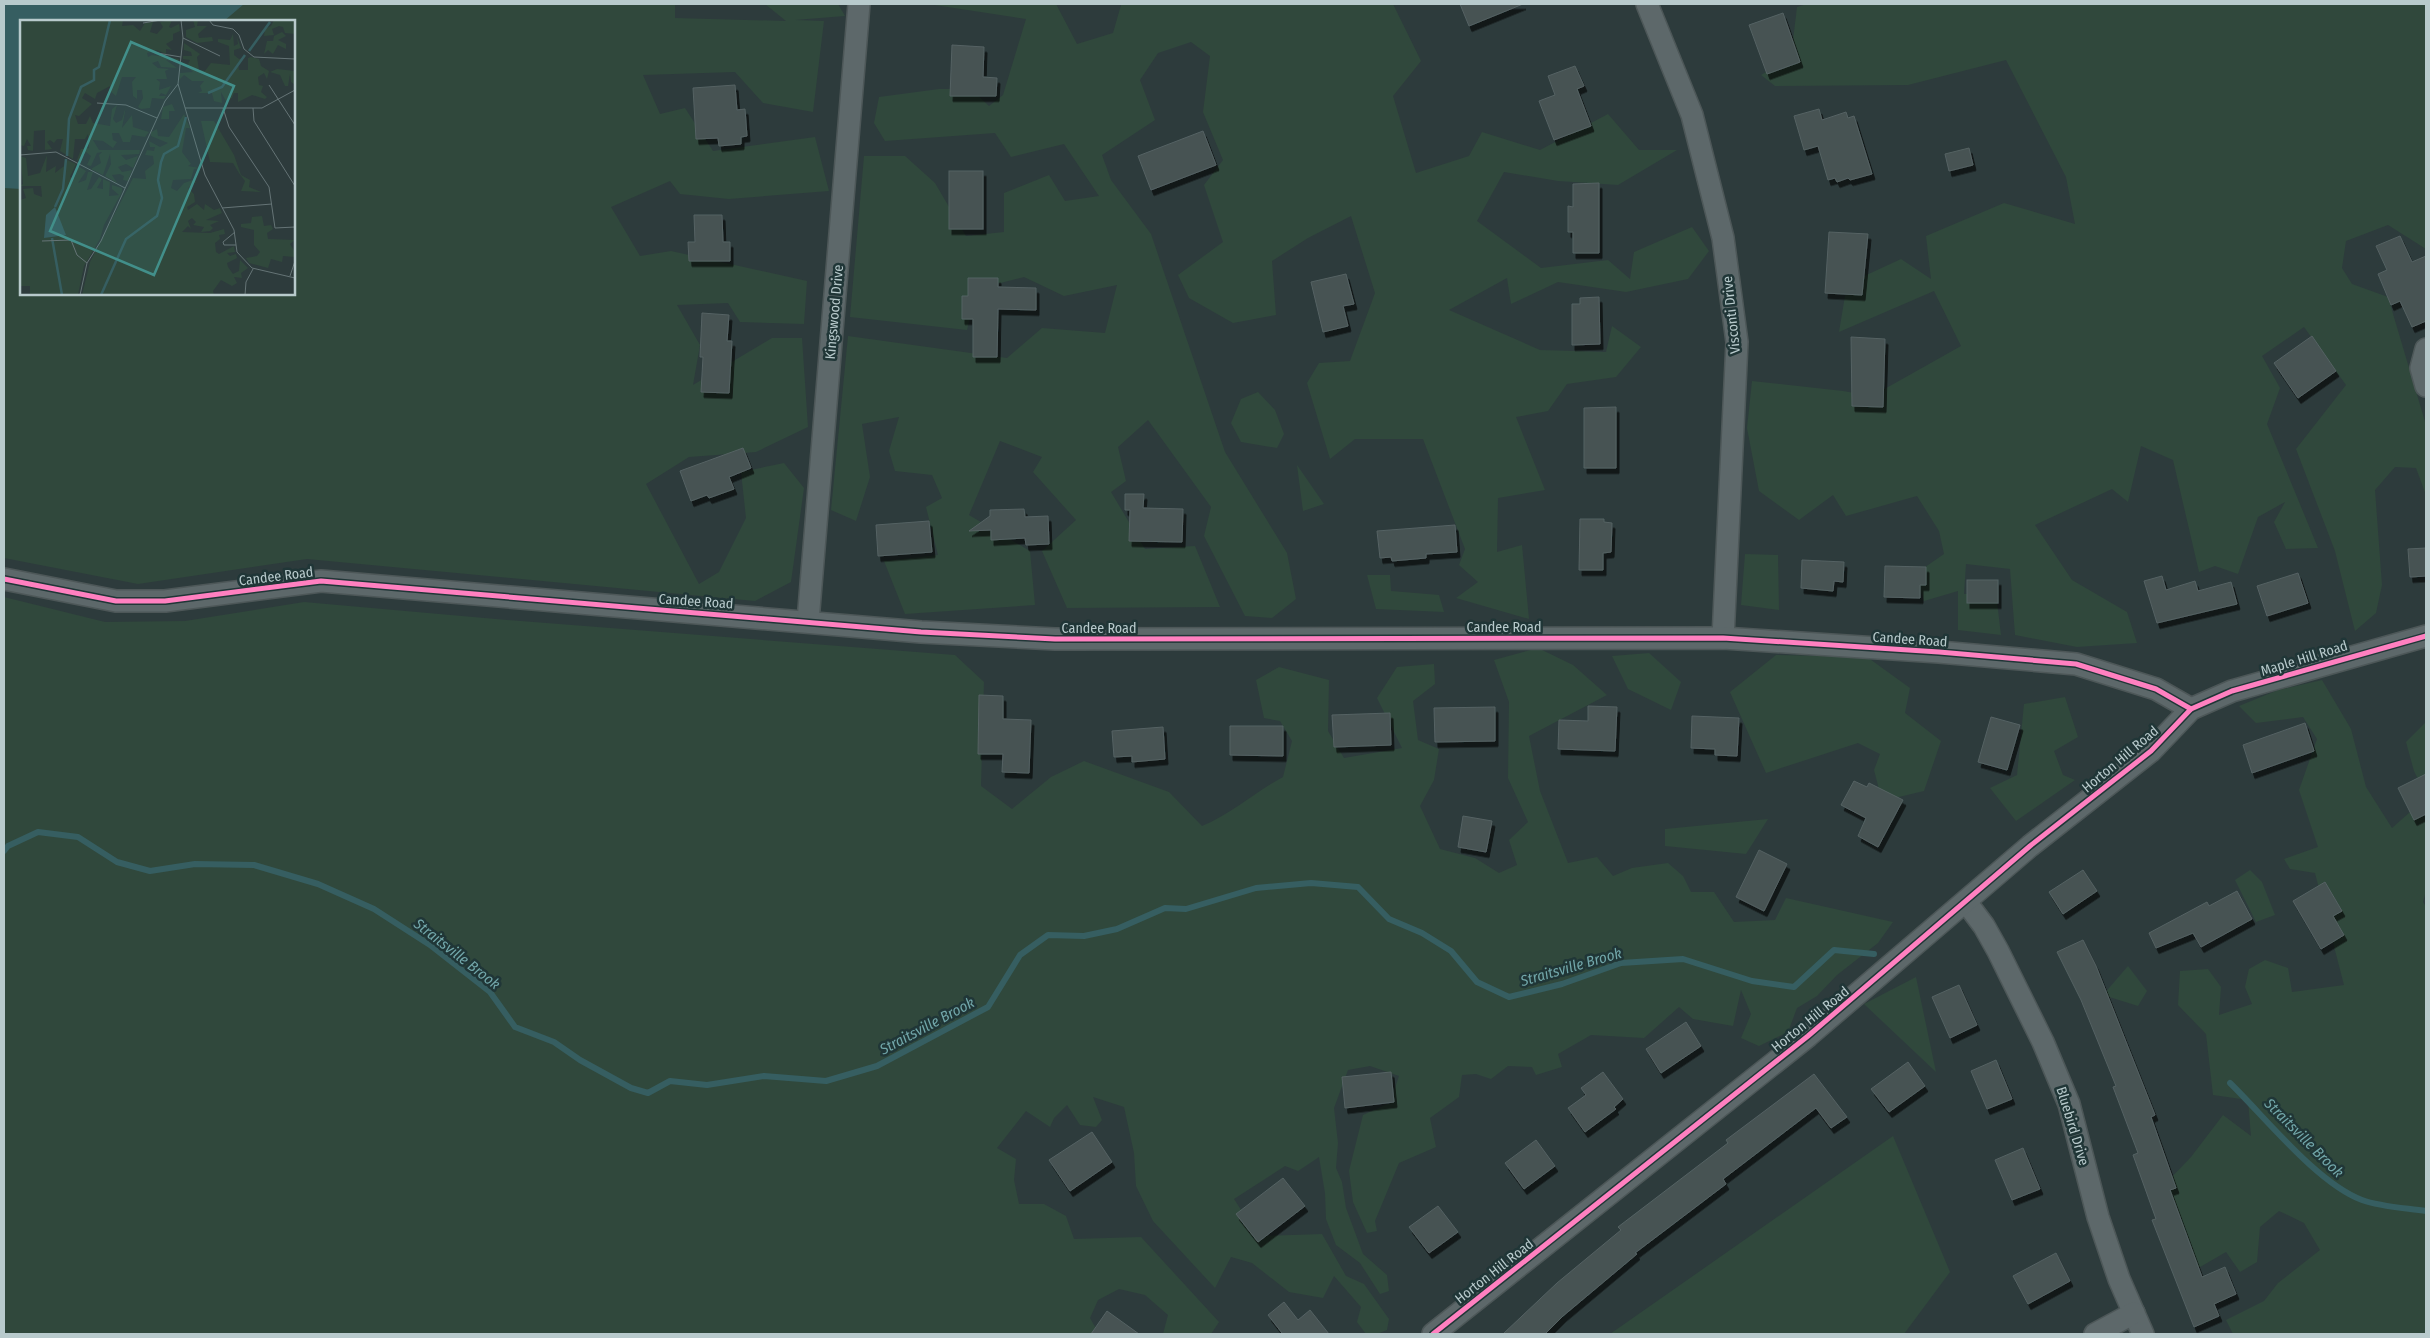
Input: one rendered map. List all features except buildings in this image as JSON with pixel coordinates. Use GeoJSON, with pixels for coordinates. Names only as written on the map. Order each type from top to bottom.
{"type":"FeatureCollection","features":[{"type":"Feature","properties":{"kind":"street","name":"Kingswood Drive"},"geometry":{"type":"LineString","coordinates":[[808,621],[859,4]]}},
{"type":"Feature","properties":{"kind":"street","name":"Visconti Drive"},"geometry":{"type":"LineString","coordinates":[[1647,4],[1692,115],[1723,238],[1737,342],[1723,638]]}},
{"type":"Feature","properties":{"kind":"street"},"geometry":{"type":"LineString","coordinates":[[2426,350],[2421,368],[2426,386]]}},
{"type":"Feature","properties":{"kind":"street","name":"Candee Road"},"geometry":{"type":"LineString","coordinates":[[4,579],[116,601],[166,601],[322,581],[921,632],[1055,639],[1723,638],[1939,652],[2076,664],[2156,689],[2191,709]]}},
{"type":"Feature","properties":{"kind":"street","name":"Maple Hill Road"},"geometry":{"type":"LineString","coordinates":[[2191,709],[2232,691],[2426,636]]}},
{"type":"Feature","properties":{"kind":"street","name":"Horton Hill Road"},"geometry":{"type":"LineString","coordinates":[[1433,1334],[1808,1036],[2030,846],[2151,751],[2191,709]]}},
{"type":"Feature","properties":{"kind":"street","name":"Bluebird Drive"},"geometry":{"type":"LineString","coordinates":[[1966,902],[1984,926],[1998,951],[2043,1042],[2069,1104],[2098,1217],[2119,1279],[2144,1334]]}},
{"type":"Feature","properties":{"kind":"street"},"geometry":{"type":"LineString","coordinates":[[2095,1334],[2134,1313]]}},
{"type":"Feature","properties":{"kind":"green space"},"geometry":{"type":"Polygon","coordinates":[[[4,4],[675,4],[675,18],[786,21],[765,4],[838,4],[845,16],[795,20],[824,21],[813,112],[763,103],[735,72],[643,75],[660,114],[685,108],[713,151],[815,137],[829,191],[729,199],[680,194],[670,181],[611,207],[640,256],[671,251],[807,281],[804,324],[740,322],[728,303],[677,305],[700,345],[693,385],[772,338],[802,338],[808,427],[756,452],[689,457],[646,484],[699,584],[719,572],[746,518],[741,472],[784,463],[804,488],[791,582],[755,601],[307,559],[138,584],[4,558],[4,4]]]}},
{"type":"Feature","properties":{"kind":"green space"},"geometry":{"type":"Polygon","coordinates":[[[928,4],[1056,4],[1077,44],[1113,33],[1121,5],[1124,4],[1393,4],[1421,61],[1393,96],[1416,173],[1469,156],[1482,132],[1540,150],[1608,114],[1639,150],[1677,150],[1618,185],[1558,181],[1504,172],[1477,221],[1541,268],[1608,260],[1630,279],[1634,252],[1692,227],[1709,251],[1688,279],[1626,292],[1558,282],[1511,304],[1507,278],[1449,310],[1540,350],[1606,352],[1612,326],[1641,347],[1616,377],[1567,384],[1548,411],[1516,417],[1545,490],[1498,498],[1497,552],[1522,545],[1529,619],[1456,598],[1478,582],[1459,565],[1465,549],[1423,439],[1355,439],[1330,459],[1307,383],[1319,363],[1350,361],[1375,293],[1351,216],[1308,238],[1272,261],[1276,315],[1233,323],[1189,298],[1178,275],[1223,242],[1204,185],[1223,160],[1203,112],[1210,56],[1191,42],[1158,53],[1140,80],[1155,120],[1102,155],[1111,180],[1151,234],[1225,452],[1287,553],[1296,599],[1272,618],[1245,616],[1204,536],[1211,507],[1148,420],[1118,447],[1126,481],[1111,492],[1145,549],[1195,546],[1220,607],[1067,608],[1042,551],[1076,520],[1033,472],[1042,457],[1000,441],[969,515],[1030,551],[1035,605],[905,614],[884,561],[938,555],[926,507],[942,498],[932,475],[895,471],[889,451],[899,417],[862,424],[870,477],[856,521],[831,510],[848,336],[1007,358],[1042,328],[1105,333],[1117,285],[1064,296],[1024,277],[977,289],[967,330],[850,317],[864,156],[905,156],[935,183],[966,236],[1004,232],[1004,193],[1049,175],[1065,201],[1099,196],[1064,144],[1011,157],[995,133],[885,141],[874,123],[879,97],[939,89],[971,89],[989,106],[1003,95],[1026,19],[928,4]]]}},
{"type":"Feature","properties":{"kind":"green space"},"geometry":{"type":"Polygon","coordinates":[[[1807,4],[2426,4],[2426,249],[2388,225],[2346,241],[2342,268],[2352,284],[2388,297],[2426,425],[2426,495],[2416,468],[2395,467],[2375,490],[2382,585],[2376,613],[2355,631],[2335,551],[2296,449],[2346,385],[2304,327],[2262,356],[2280,388],[2267,424],[2318,548],[2286,549],[2274,522],[2285,502],[2258,517],[2238,574],[2215,566],[2199,572],[2173,460],[2141,446],[2128,502],[2112,489],[2035,525],[2072,580],[2127,612],[2137,643],[2077,647],[2015,635],[2010,569],[1966,564],[1964,594],[1996,593],[2001,635],[1958,630],[1958,591],[1924,601],[1915,574],[1944,554],[1939,531],[1917,496],[1846,516],[1833,495],[1799,520],[1759,491],[1747,428],[1752,381],[1872,396],[1961,346],[1934,291],[1839,332],[1847,284],[1901,259],[1931,279],[1926,236],[2004,203],[2075,224],[2066,177],[2006,60],[1908,85],[1775,86],[1761,75],[1791,57],[1797,7],[1807,4]]]}},
{"type":"Feature","properties":{"kind":"green space"},"geometry":{"type":"Polygon","coordinates":[[[1258,392],[1275,410],[1284,434],[1277,448],[1241,442],[1231,423],[1241,399],[1258,392]]]}},
{"type":"Feature","properties":{"kind":"green space"},"geometry":{"type":"Polygon","coordinates":[[[1297,465],[1324,504],[1303,511],[1297,465]]]}},
{"type":"Feature","properties":{"kind":"green space"},"geometry":{"type":"Polygon","coordinates":[[[1745,554],[1778,555],[1779,610],[1741,605],[1745,554]]]}},
{"type":"Feature","properties":{"kind":"green space"},"geometry":{"type":"Polygon","coordinates":[[[1367,575],[1390,575],[1391,591],[1439,595],[1444,612],[1376,609],[1367,575]]]}},
{"type":"Feature","properties":{"kind":"green space"},"geometry":{"type":"Polygon","coordinates":[[[4,597],[105,622],[185,621],[304,602],[955,655],[984,682],[981,786],[1012,809],[1051,777],[1084,761],[1169,792],[1202,826],[1283,777],[1292,741],[1280,721],[1264,718],[1256,680],[1279,667],[1329,680],[1328,731],[1344,758],[1402,748],[1377,698],[1397,667],[1434,664],[1435,684],[1413,701],[1418,740],[1439,749],[1434,780],[1420,806],[1440,849],[1475,858],[1499,873],[1517,865],[1509,840],[1528,822],[1508,778],[1509,702],[1494,660],[1538,648],[1573,665],[1607,695],[1529,736],[1540,791],[1568,863],[1597,857],[1613,876],[1632,868],[1668,863],[1683,876],[1691,892],[1714,892],[1734,922],[1775,920],[1786,898],[1893,922],[1878,943],[1837,975],[1817,996],[1797,1008],[1788,1032],[1759,1046],[1741,1038],[1751,1014],[1741,990],[1733,1026],[1693,1019],[1679,1007],[1644,1038],[1591,1035],[1558,1054],[1562,1067],[1536,1075],[1532,1067],[1508,1066],[1491,1079],[1476,1074],[1462,1075],[1459,1097],[1430,1118],[1436,1147],[1399,1163],[1375,1221],[1377,1231],[1367,1233],[1353,1202],[1349,1171],[1363,1115],[1390,1103],[1399,1076],[1370,1066],[1348,1070],[1334,1108],[1338,1143],[1336,1168],[1342,1182],[1346,1208],[1363,1254],[1387,1275],[1389,1291],[1380,1294],[1360,1263],[1336,1245],[1326,1219],[1325,1193],[1319,1157],[1298,1171],[1285,1166],[1234,1199],[1258,1236],[1322,1234],[1346,1276],[1364,1284],[1389,1319],[1387,1330],[1377,1334],[1366,1334],[1357,1322],[1361,1307],[1334,1276],[1323,1298],[1289,1292],[1252,1263],[1231,1257],[1215,1288],[1153,1221],[1136,1186],[1134,1153],[1124,1107],[1093,1097],[1102,1120],[1096,1127],[1080,1125],[1067,1105],[1054,1118],[1050,1127],[1026,1111],[997,1148],[1016,1159],[1014,1180],[1019,1204],[1044,1204],[1066,1216],[1074,1239],[1141,1237],[1219,1322],[1211,1334],[1163,1334],[1168,1315],[1145,1295],[1119,1289],[1098,1300],[1090,1318],[1099,1334],[4,1334],[4,597]]]}},
{"type":"Feature","properties":{"kind":"green space"},"geometry":{"type":"Polygon","coordinates":[[[1649,653],[1681,682],[1671,710],[1628,689],[1612,656],[1649,653]]]}},
{"type":"Feature","properties":{"kind":"green space"},"geometry":{"type":"Polygon","coordinates":[[[1776,655],[1867,657],[1910,688],[1905,713],[1941,741],[1924,791],[1882,801],[1874,770],[1880,754],[1858,743],[1766,773],[1730,692],[1776,655]]]}},
{"type":"Feature","properties":{"kind":"green space"},"geometry":{"type":"Polygon","coordinates":[[[2322,680],[2351,729],[2366,787],[2392,828],[2426,798],[2426,891],[2423,902],[2426,907],[2426,1334],[2233,1334],[2226,1320],[2264,1301],[2278,1283],[2320,1250],[2304,1223],[2279,1211],[2260,1227],[2257,1262],[2240,1272],[2226,1252],[2188,1274],[2167,1182],[2191,1157],[2223,1115],[2251,1136],[2248,1100],[2213,1095],[2206,1034],[2178,1005],[2180,971],[2208,969],[2221,987],[2219,1015],[2252,1004],[2245,987],[2249,969],[2265,960],[2288,968],[2292,992],[2344,985],[2315,873],[2290,869],[2284,859],[2318,847],[2299,790],[2317,739],[2303,717],[2256,723],[2239,706],[2278,690],[2322,680]]]}},
{"type":"Feature","properties":{"kind":"green space"},"geometry":{"type":"Polygon","coordinates":[[[2065,697],[2078,737],[2054,751],[2063,775],[2075,780],[2016,821],[1990,788],[2017,775],[2024,704],[2065,697]]]}},
{"type":"Feature","properties":{"kind":"green space"},"geometry":{"type":"Polygon","coordinates":[[[2426,722],[2426,795],[2414,771],[2406,742],[2426,722]]]}},
{"type":"Feature","properties":{"kind":"green space"},"geometry":{"type":"Polygon","coordinates":[[[1768,819],[1746,854],[1665,846],[1665,829],[1768,819]]]}},
{"type":"Feature","properties":{"kind":"green space"},"geometry":{"type":"Polygon","coordinates":[[[2250,870],[2262,882],[2275,915],[2256,922],[2235,880],[2250,870]]]}},
{"type":"Feature","properties":{"kind":"green space"},"geometry":{"type":"Polygon","coordinates":[[[2128,966],[2147,991],[2138,1006],[2103,995],[2128,966]]]}},
{"type":"Feature","properties":{"kind":"green space"},"geometry":{"type":"Polygon","coordinates":[[[1916,977],[1936,1072],[1864,1004],[1916,977]]]}},
{"type":"Feature","properties":{"kind":"green space"},"geometry":{"type":"Polygon","coordinates":[[[1893,1136],[1950,1272],[1904,1334],[1610,1334],[1893,1136]]]}},
{"type":"Feature","properties":{"kind":"water"},"geometry":{"type":"Polygon","coordinates":[[[4,4],[244,4],[225,20],[20,20],[20,189],[4,188],[4,4]]]}},
{"type":"Feature","properties":{"kind":"waterway","name":"Straitsville Brook"},"geometry":{"type":"LineString","coordinates":[[4,851],[8,846],[38,832],[78,837],[117,862],[150,871],[195,864],[254,865],[318,884],[374,909],[430,945],[490,992],[515,1027],[554,1042],[580,1060],[631,1088],[648,1093],[670,1081],[707,1085],[764,1076],[826,1081],[877,1066],[988,1007],[1020,955],[1048,935],[1084,936],[1117,929],[1165,908],[1186,909],[1256,888],[1311,883],[1358,887],[1389,919],[1422,933],[1451,951],[1477,982],[1509,997],[1562,984],[1621,963],[1683,959],[1752,981],[1794,987],[1834,950],[1874,954]]}},
{"type":"Feature","properties":{"kind":"waterway","name":"Straitsville Brook"},"geometry":{"type":"LineString","coordinates":[[2230,1083],[2292,1148],[2327,1179],[2345,1191],[2362,1200],[2377,1204],[2426,1211]]}},
{"type":"Feature","properties":{"kind":"cycle path"},"geometry":{"type":"LineString","coordinates":[[4,579],[116,601],[165,601],[321,581],[921,632],[1055,639],[1723,638],[1939,652],[2076,664],[2156,689],[2191,709]]}},
{"type":"Feature","properties":{"kind":"cycle path"},"geometry":{"type":"LineString","coordinates":[[1433,1334],[1808,1036],[2030,846],[2151,751],[2191,709],[2232,691],[2426,636]]}}]}
